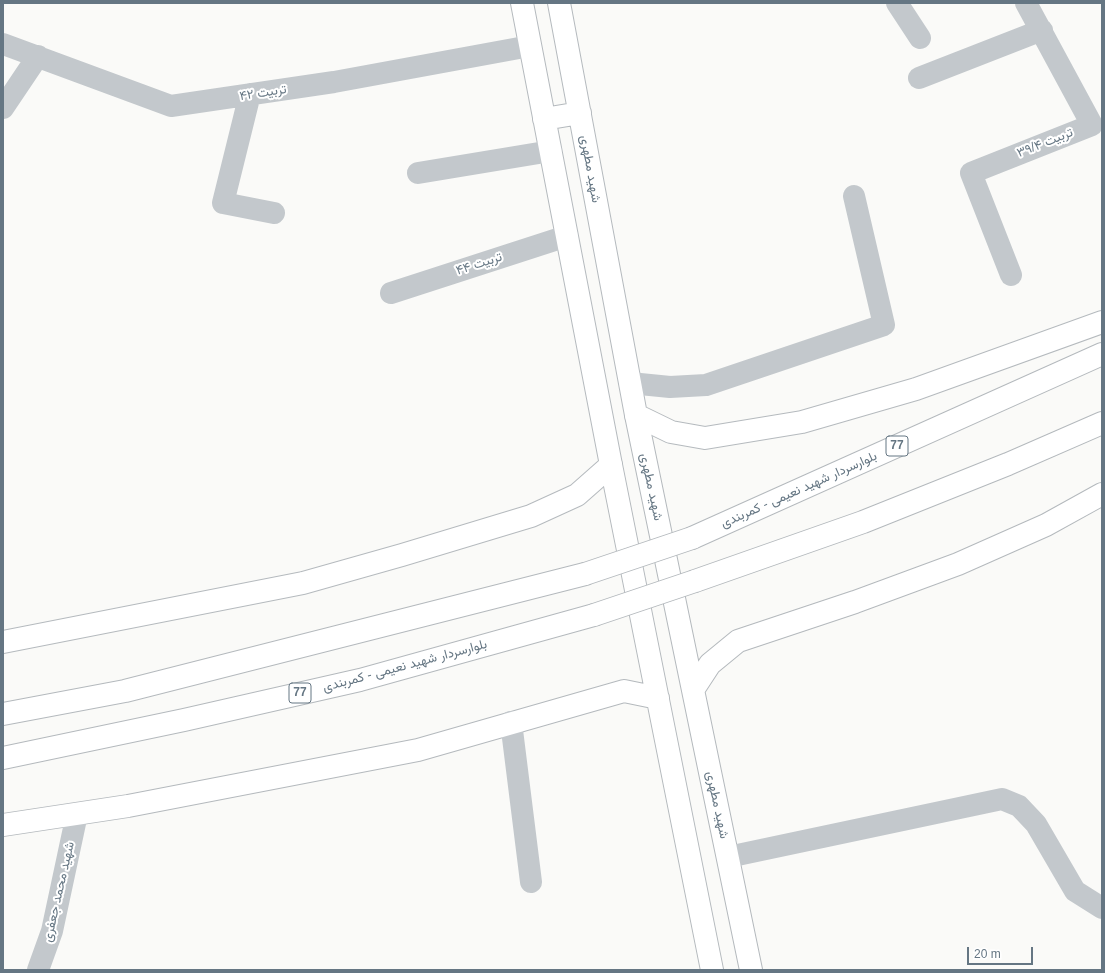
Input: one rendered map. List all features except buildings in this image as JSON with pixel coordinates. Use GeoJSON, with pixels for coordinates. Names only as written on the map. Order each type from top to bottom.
{"type":"FeatureCollection","features":[{"type":"Feature","properties":{"kind":"main road"},"geometry":{"type":"LineString","coordinates":[[522,3],[611,466],[712,970]]}},
{"type":"Feature","properties":{"kind":"main road","name":"شهید مطهری"},"geometry":{"type":"LineString","coordinates":[[560,3],[636,415],[751,970]]}},
{"type":"Feature","properties":{"kind":"main road"},"geometry":{"type":"LineString","coordinates":[[544,118],[580,114]]}},
{"type":"Feature","properties":{"kind":"main road"},"geometry":{"type":"LineString","coordinates":[[636,415],[671,432],[705,438],[802,422],[916,389],[1102,322]]}},
{"type":"Feature","properties":{"kind":"main road","name":"بلوارسردار شهید نعیمی - کمربندی"},"geometry":{"type":"LineString","coordinates":[[3,714],[125,691],[585,574],[692,538],[1102,354]]}},
{"type":"Feature","properties":{"kind":"main road","name":"بلوارسردار شهید نعیمی - کمربندی"},"geometry":{"type":"LineString","coordinates":[[3,758],[184,720],[360,680],[594,614],[695,581],[863,522],[1008,464],[1102,422]]}},
{"type":"Feature","properties":{"kind":"main road"},"geometry":{"type":"LineString","coordinates":[[3,642],[303,583],[402,555],[532,516],[577,495],[611,466]]}},
{"type":"Feature","properties":{"kind":"main road"},"geometry":{"type":"LineString","coordinates":[[693,690],[710,664],[738,641],[855,602],[958,564],[1046,525],[1102,494]]}},
{"type":"Feature","properties":{"kind":"main road"},"geometry":{"type":"LineString","coordinates":[[3,825],[128,806],[418,750],[624,690],[658,698]]}},
{"type":"Feature","properties":{"kind":"street"},"geometry":{"type":"LineString","coordinates":[[897,3],[920,38]]}},
{"type":"Feature","properties":{"kind":"street","name":"تربيت ۳۹/۴"},"geometry":{"type":"LineString","coordinates":[[1011,275],[971,173],[1092,124],[1026,3]]}},
{"type":"Feature","properties":{"kind":"street"},"geometry":{"type":"LineString","coordinates":[[919,78],[1042,30]]}},
{"type":"Feature","properties":{"kind":"street","name":"تربیت ۴۲"},"geometry":{"type":"LineString","coordinates":[[3,44],[171,106],[334,82],[530,46]]}},
{"type":"Feature","properties":{"kind":"street"},"geometry":{"type":"LineString","coordinates":[[3,108],[38,56]]}},
{"type":"Feature","properties":{"kind":"street"},"geometry":{"type":"LineString","coordinates":[[250,94],[223,203],[274,213]]}},
{"type":"Feature","properties":{"kind":"street"},"geometry":{"type":"LineString","coordinates":[[418,173],[551,151]]}},
{"type":"Feature","properties":{"kind":"street"},"geometry":{"type":"LineString","coordinates":[[630,383],[670,387],[706,385],[884,325],[854,196]]}},
{"type":"Feature","properties":{"kind":"street","name":"تربیت ۴۴"},"geometry":{"type":"LineString","coordinates":[[391,293],[567,236]]}},
{"type":"Feature","properties":{"kind":"street"},"geometry":{"type":"LineString","coordinates":[[511,722],[531,882]]}},
{"type":"Feature","properties":{"kind":"street"},"geometry":{"type":"LineString","coordinates":[[728,857],[1002,799],[1019,806],[1036,824],[1075,891],[1102,908]]}},
{"type":"Feature","properties":{"kind":"street","name":"شهید محمد جعفری"},"geometry":{"type":"LineString","coordinates":[[38,970],[52,931],[77,814]]}}]}
